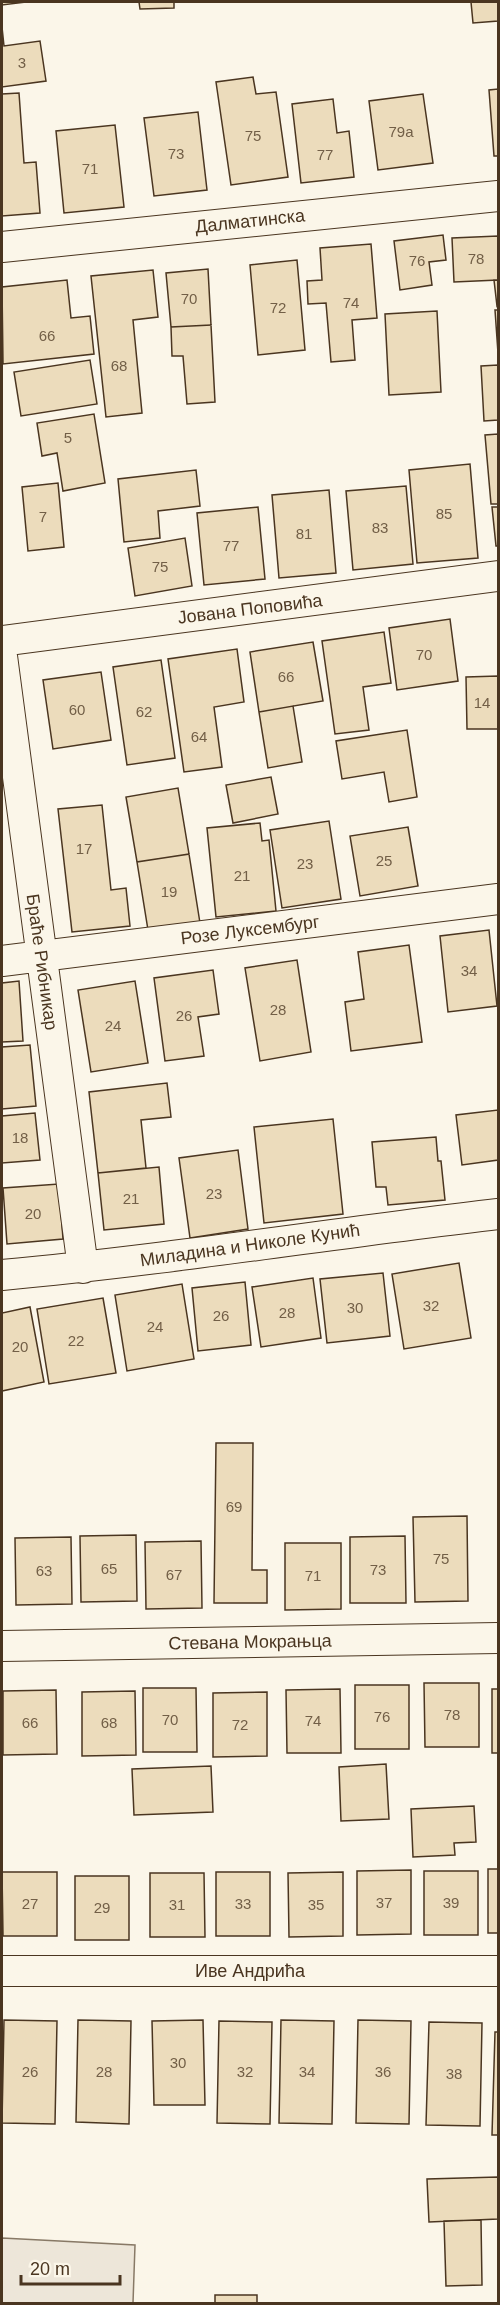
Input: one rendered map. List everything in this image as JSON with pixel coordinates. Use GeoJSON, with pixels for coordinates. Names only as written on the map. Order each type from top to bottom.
{"type":"FeatureCollection","features":[{"type":"Feature","properties":{"kind":"street","name":"Далматинска"},"geometry":{"type":"LineString","coordinates":[[2,247],[498,196]]}},
{"type":"Feature","properties":{"kind":"street","name":"Јована Поповића"},"geometry":{"type":"LineString","coordinates":[[2,641],[498,576]]}},
{"type":"Feature","properties":{"kind":"street","name":"Браће Рибникар"},"geometry":{"type":"LineString","coordinates":[[2,656],[83,1268]]}},
{"type":"Feature","properties":{"kind":"street","name":"Розе Луксембург"},"geometry":{"type":"LineString","coordinates":[[2,961],[498,899]]}},
{"type":"Feature","properties":{"kind":"street","name":"Миладина и Николе Кунић"},"geometry":{"type":"LineString","coordinates":[[2,1275],[83,1268],[498,1214]]}},
{"type":"Feature","properties":{"kind":"street","name":"Стевана Мокрањца"},"geometry":{"type":"LineString","coordinates":[[2,1646],[498,1638]]}},
{"type":"Feature","properties":{"kind":"street","name":"Иве Андрића"},"geometry":{"type":"LineString","coordinates":[[2,1971],[498,1971]]}},
{"type":"Feature","properties":{"kind":"shaded area"},"geometry":{"type":"Polygon","coordinates":[[[2,2238],[135,2245],[133,2303],[2,2303],[2,2238]]]}},
{"type":"Feature","properties":{"kind":"building"},"geometry":{"type":"Polygon","coordinates":[[[2,2],[26,2],[2,5],[2,2]]]}},
{"type":"Feature","properties":{"kind":"building"},"geometry":{"type":"Polygon","coordinates":[[[139,2],[174,2],[174,8],[140,9],[139,2]]]}},
{"type":"Feature","properties":{"kind":"building"},"geometry":{"type":"Polygon","coordinates":[[[471,2],[498,2],[498,21],[473,23],[471,2]]]}},
{"type":"Feature","properties":{"kind":"building"},"geometry":{"type":"Polygon","coordinates":[[[2,27],[4,46],[40,41],[46,81],[2,87],[2,27]]]}},
{"type":"Feature","properties":{"kind":"building"},"geometry":{"type":"Polygon","coordinates":[[[253,77],[256,94],[276,92],[288,177],[231,185],[216,82],[253,77]]]}},
{"type":"Feature","properties":{"kind":"building"},"geometry":{"type":"Polygon","coordinates":[[[498,89],[498,156],[494,156],[489,90],[498,89]]]}},
{"type":"Feature","properties":{"kind":"building"},"geometry":{"type":"Polygon","coordinates":[[[19,93],[24,163],[36,162],[40,213],[2,216],[2,94],[19,93]]]}},
{"type":"Feature","properties":{"kind":"building"},"geometry":{"type":"Polygon","coordinates":[[[423,94],[433,163],[378,170],[369,101],[423,94]]]}},
{"type":"Feature","properties":{"kind":"building"},"geometry":{"type":"Polygon","coordinates":[[[333,99],[337,133],[349,131],[354,177],[301,183],[292,104],[333,99]]]}},
{"type":"Feature","properties":{"kind":"building"},"geometry":{"type":"Polygon","coordinates":[[[198,112],[207,190],[154,196],[144,118],[198,112]]]}},
{"type":"Feature","properties":{"kind":"building"},"geometry":{"type":"Polygon","coordinates":[[[115,125],[124,207],[64,213],[56,131],[115,125]]]}},
{"type":"Feature","properties":{"kind":"building"},"geometry":{"type":"Polygon","coordinates":[[[443,235],[446,260],[429,262],[432,285],[400,290],[394,241],[443,235]]]}},
{"type":"Feature","properties":{"kind":"building"},"geometry":{"type":"Polygon","coordinates":[[[498,236],[498,280],[454,282],[452,238],[498,236]]]}},
{"type":"Feature","properties":{"kind":"building"},"geometry":{"type":"Polygon","coordinates":[[[371,244],[377,318],[352,320],[355,360],[331,362],[326,303],[308,304],[307,281],[322,280],[320,248],[371,244]]]}},
{"type":"Feature","properties":{"kind":"building"},"geometry":{"type":"Polygon","coordinates":[[[297,260],[305,350],[258,355],[250,265],[297,260]]]}},
{"type":"Feature","properties":{"kind":"building"},"geometry":{"type":"Polygon","coordinates":[[[208,269],[211,325],[171,327],[166,273],[208,269]]]}},
{"type":"Feature","properties":{"kind":"building"},"geometry":{"type":"Polygon","coordinates":[[[153,270],[158,317],[133,320],[142,413],[106,417],[91,276],[153,270]]]}},
{"type":"Feature","properties":{"kind":"building"},"geometry":{"type":"Polygon","coordinates":[[[67,280],[71,318],[90,316],[94,354],[3,364],[2,287],[67,280]]]}},
{"type":"Feature","properties":{"kind":"building"},"geometry":{"type":"Polygon","coordinates":[[[494,280],[498,280],[497,306],[494,280]]]}},
{"type":"Feature","properties":{"kind":"building"},"geometry":{"type":"Polygon","coordinates":[[[495,310],[498,310],[498,353],[495,310]]]}},
{"type":"Feature","properties":{"kind":"building"},"geometry":{"type":"Polygon","coordinates":[[[437,311],[441,392],[389,395],[385,314],[437,311]]]}},
{"type":"Feature","properties":{"kind":"building"},"geometry":{"type":"Polygon","coordinates":[[[211,325],[215,402],[187,404],[183,356],[172,356],[171,327],[211,325]]]}},
{"type":"Feature","properties":{"kind":"building"},"geometry":{"type":"Polygon","coordinates":[[[90,360],[97,404],[21,416],[14,372],[90,360]]]}},
{"type":"Feature","properties":{"kind":"building"},"geometry":{"type":"Polygon","coordinates":[[[498,365],[498,420],[484,421],[481,366],[498,365]]]}},
{"type":"Feature","properties":{"kind":"building"},"geometry":{"type":"Polygon","coordinates":[[[94,414],[105,483],[63,491],[57,453],[42,456],[37,423],[94,414]]]}},
{"type":"Feature","properties":{"kind":"building"},"geometry":{"type":"Polygon","coordinates":[[[498,434],[498,504],[491,504],[485,435],[498,434]]]}},
{"type":"Feature","properties":{"kind":"building"},"geometry":{"type":"Polygon","coordinates":[[[470,464],[478,558],[417,563],[409,470],[470,464]]]}},
{"type":"Feature","properties":{"kind":"building"},"geometry":{"type":"Polygon","coordinates":[[[196,470],[200,506],[158,511],[160,538],[124,542],[118,479],[196,470]]]}},
{"type":"Feature","properties":{"kind":"building"},"geometry":{"type":"Polygon","coordinates":[[[58,483],[64,547],[28,551],[22,487],[58,483]]]}},
{"type":"Feature","properties":{"kind":"building"},"geometry":{"type":"Polygon","coordinates":[[[406,486],[413,564],[353,570],[346,491],[406,486]]]}},
{"type":"Feature","properties":{"kind":"building"},"geometry":{"type":"Polygon","coordinates":[[[329,490],[336,573],[279,578],[272,495],[329,490]]]}},
{"type":"Feature","properties":{"kind":"building"},"geometry":{"type":"Polygon","coordinates":[[[258,507],[265,579],[204,585],[197,513],[258,507]]]}},
{"type":"Feature","properties":{"kind":"building"},"geometry":{"type":"Polygon","coordinates":[[[492,507],[498,507],[498,546],[496,546],[492,507]]]}},
{"type":"Feature","properties":{"kind":"building"},"geometry":{"type":"Polygon","coordinates":[[[185,538],[192,586],[135,596],[128,548],[185,538]]]}},
{"type":"Feature","properties":{"kind":"building"},"geometry":{"type":"Polygon","coordinates":[[[450,619],[458,681],[397,690],[389,628],[450,619]]]}},
{"type":"Feature","properties":{"kind":"building"},"geometry":{"type":"Polygon","coordinates":[[[384,632],[391,683],[363,687],[369,730],[335,734],[322,641],[384,632]]]}},
{"type":"Feature","properties":{"kind":"building"},"geometry":{"type":"Polygon","coordinates":[[[313,642],[323,701],[259,712],[250,652],[313,642]]]}},
{"type":"Feature","properties":{"kind":"building"},"geometry":{"type":"Polygon","coordinates":[[[237,649],[244,702],[214,707],[222,767],[184,772],[168,659],[237,649]]]}},
{"type":"Feature","properties":{"kind":"building"},"geometry":{"type":"Polygon","coordinates":[[[161,660],[175,758],[127,765],[113,667],[161,660]]]}},
{"type":"Feature","properties":{"kind":"building"},"geometry":{"type":"Polygon","coordinates":[[[101,672],[111,740],[53,749],[43,680],[101,672]]]}},
{"type":"Feature","properties":{"kind":"building"},"geometry":{"type":"Polygon","coordinates":[[[498,676],[498,729],[467,729],[466,677],[498,676]]]}},
{"type":"Feature","properties":{"kind":"building"},"geometry":{"type":"Polygon","coordinates":[[[293,706],[302,762],[268,768],[259,712],[293,706]]]}},
{"type":"Feature","properties":{"kind":"building"},"geometry":{"type":"Polygon","coordinates":[[[407,730],[417,797],[389,802],[384,772],[342,779],[336,741],[407,730]]]}},
{"type":"Feature","properties":{"kind":"building"},"geometry":{"type":"Polygon","coordinates":[[[271,777],[278,814],[233,823],[226,785],[271,777]]]}},
{"type":"Feature","properties":{"kind":"building"},"geometry":{"type":"Polygon","coordinates":[[[178,788],[189,854],[137,862],[126,797],[178,788]]]}},
{"type":"Feature","properties":{"kind":"building"},"geometry":{"type":"Polygon","coordinates":[[[102,805],[111,890],[126,888],[130,926],[72,932],[58,809],[102,805]]]}},
{"type":"Feature","properties":{"kind":"building"},"geometry":{"type":"Polygon","coordinates":[[[329,821],[341,899],[282,908],[270,830],[329,821]]]}},
{"type":"Feature","properties":{"kind":"building"},"geometry":{"type":"Polygon","coordinates":[[[260,823],[262,841],[269,840],[276,911],[216,917],[207,828],[260,823]]]}},
{"type":"Feature","properties":{"kind":"building"},"geometry":{"type":"Polygon","coordinates":[[[408,827],[418,886],[360,896],[350,836],[408,827]]]}},
{"type":"Feature","properties":{"kind":"building"},"geometry":{"type":"Polygon","coordinates":[[[189,854],[200,923],[148,930],[137,862],[189,854]]]}},
{"type":"Feature","properties":{"kind":"building"},"geometry":{"type":"Polygon","coordinates":[[[489,930],[497,1006],[448,1012],[440,936],[489,930]]]}},
{"type":"Feature","properties":{"kind":"building"},"geometry":{"type":"Polygon","coordinates":[[[409,945],[422,1042],[351,1051],[345,1002],[364,999],[358,952],[409,945]]]}},
{"type":"Feature","properties":{"kind":"building"},"geometry":{"type":"Polygon","coordinates":[[[297,960],[311,1052],[260,1061],[245,968],[297,960]]]}},
{"type":"Feature","properties":{"kind":"building"},"geometry":{"type":"Polygon","coordinates":[[[213,970],[219,1014],[198,1017],[204,1056],[165,1061],[154,978],[213,970]]]}},
{"type":"Feature","properties":{"kind":"building"},"geometry":{"type":"Polygon","coordinates":[[[19,981],[23,1041],[2,1042],[2,983],[19,981]]]}},
{"type":"Feature","properties":{"kind":"building"},"geometry":{"type":"Polygon","coordinates":[[[135,981],[148,1063],[91,1072],[78,990],[135,981]]]}},
{"type":"Feature","properties":{"kind":"building"},"geometry":{"type":"Polygon","coordinates":[[[30,1045],[36,1106],[2,1109],[2,1047],[30,1045]]]}},
{"type":"Feature","properties":{"kind":"building"},"geometry":{"type":"Polygon","coordinates":[[[167,1083],[171,1117],[141,1120],[146,1168],[98,1173],[89,1092],[167,1083]]]}},
{"type":"Feature","properties":{"kind":"building"},"geometry":{"type":"Polygon","coordinates":[[[498,1110],[498,1160],[462,1165],[456,1115],[498,1110]]]}},
{"type":"Feature","properties":{"kind":"building"},"geometry":{"type":"Polygon","coordinates":[[[35,1113],[40,1160],[2,1163],[2,1116],[35,1113]]]}},
{"type":"Feature","properties":{"kind":"building"},"geometry":{"type":"Polygon","coordinates":[[[333,1119],[343,1214],[264,1223],[254,1127],[333,1119]]]}},
{"type":"Feature","properties":{"kind":"building"},"geometry":{"type":"Polygon","coordinates":[[[436,1137],[445,1200],[388,1205],[386,1187],[376,1187],[372,1142],[436,1137]]]}},
{"type":"Feature","properties":{"kind":"building"},"geometry":{"type":"Polygon","coordinates":[[[238,1150],[248,1229],[190,1238],[179,1158],[238,1150]]]}},
{"type":"Feature","properties":{"kind":"building"},"geometry":{"type":"Polygon","coordinates":[[[159,1167],[164,1224],[104,1230],[98,1173],[159,1167]]]}},
{"type":"Feature","properties":{"kind":"building"},"geometry":{"type":"Polygon","coordinates":[[[59,1184],[63,1239],[7,1244],[3,1188],[59,1184]]]}},
{"type":"Feature","properties":{"kind":"building"},"geometry":{"type":"Polygon","coordinates":[[[459,1263],[471,1338],[404,1349],[392,1274],[459,1263]]]}},
{"type":"Feature","properties":{"kind":"building"},"geometry":{"type":"Polygon","coordinates":[[[383,1273],[390,1336],[327,1343],[320,1279],[383,1273]]]}},
{"type":"Feature","properties":{"kind":"building"},"geometry":{"type":"Polygon","coordinates":[[[313,1278],[321,1338],[261,1347],[252,1287],[313,1278]]]}},
{"type":"Feature","properties":{"kind":"building"},"geometry":{"type":"Polygon","coordinates":[[[245,1282],[251,1345],[198,1351],[192,1288],[245,1282]]]}},
{"type":"Feature","properties":{"kind":"building"},"geometry":{"type":"Polygon","coordinates":[[[182,1284],[194,1359],[127,1371],[115,1295],[182,1284]]]}},
{"type":"Feature","properties":{"kind":"building"},"geometry":{"type":"Polygon","coordinates":[[[103,1298],[116,1373],[49,1384],[37,1309],[103,1298]]]}},
{"type":"Feature","properties":{"kind":"building"},"geometry":{"type":"Polygon","coordinates":[[[30,1307],[44,1382],[2,1391],[2,1313],[30,1307]]]}},
{"type":"Feature","properties":{"kind":"building"},"geometry":{"type":"Polygon","coordinates":[[[216,1443],[253,1443],[252,1570],[267,1570],[267,1603],[214,1603],[216,1443]]]}},
{"type":"Feature","properties":{"kind":"building"},"geometry":{"type":"Polygon","coordinates":[[[467,1516],[468,1601],[415,1602],[413,1517],[467,1516]]]}},
{"type":"Feature","properties":{"kind":"building"},"geometry":{"type":"Polygon","coordinates":[[[136,1535],[137,1601],[81,1602],[80,1536],[136,1535]]]}},
{"type":"Feature","properties":{"kind":"building"},"geometry":{"type":"Polygon","coordinates":[[[405,1536],[406,1603],[350,1603],[350,1537],[405,1536]]]}},
{"type":"Feature","properties":{"kind":"building"},"geometry":{"type":"Polygon","coordinates":[[[71,1537],[72,1604],[16,1605],[15,1538],[71,1537]]]}},
{"type":"Feature","properties":{"kind":"building"},"geometry":{"type":"Polygon","coordinates":[[[201,1541],[202,1608],[146,1609],[145,1542],[201,1541]]]}},
{"type":"Feature","properties":{"kind":"building"},"geometry":{"type":"Polygon","coordinates":[[[285,1543],[341,1543],[341,1609],[285,1610],[285,1543]]]}},
{"type":"Feature","properties":{"kind":"building"},"geometry":{"type":"Polygon","coordinates":[[[424,1683],[479,1683],[479,1747],[425,1747],[424,1683]]]}},
{"type":"Feature","properties":{"kind":"building"},"geometry":{"type":"Polygon","coordinates":[[[355,1685],[409,1685],[409,1749],[355,1749],[355,1685]]]}},
{"type":"Feature","properties":{"kind":"building"},"geometry":{"type":"Polygon","coordinates":[[[143,1688],[196,1688],[197,1752],[143,1752],[143,1688]]]}},
{"type":"Feature","properties":{"kind":"building"},"geometry":{"type":"Polygon","coordinates":[[[340,1689],[341,1753],[287,1753],[286,1690],[340,1689]]]}},
{"type":"Feature","properties":{"kind":"building"},"geometry":{"type":"Polygon","coordinates":[[[492,1689],[498,1689],[498,1753],[492,1753],[492,1689]]]}},
{"type":"Feature","properties":{"kind":"building"},"geometry":{"type":"Polygon","coordinates":[[[56,1690],[57,1754],[3,1755],[3,1691],[56,1690]]]}},
{"type":"Feature","properties":{"kind":"building"},"geometry":{"type":"Polygon","coordinates":[[[135,1691],[136,1755],[82,1756],[82,1692],[135,1691]]]}},
{"type":"Feature","properties":{"kind":"building"},"geometry":{"type":"Polygon","coordinates":[[[267,1692],[267,1756],[213,1757],[213,1693],[267,1692]]]}},
{"type":"Feature","properties":{"kind":"building"},"geometry":{"type":"Polygon","coordinates":[[[386,1764],[389,1819],[341,1821],[339,1767],[386,1764]]]}},
{"type":"Feature","properties":{"kind":"building"},"geometry":{"type":"Polygon","coordinates":[[[211,1766],[213,1812],[134,1815],[132,1769],[211,1766]]]}},
{"type":"Feature","properties":{"kind":"building"},"geometry":{"type":"Polygon","coordinates":[[[474,1806],[476,1842],[454,1843],[455,1855],[413,1857],[411,1809],[474,1806]]]}},
{"type":"Feature","properties":{"kind":"building"},"geometry":{"type":"Polygon","coordinates":[[[488,1869],[498,1869],[498,1933],[488,1933],[488,1869]]]}},
{"type":"Feature","properties":{"kind":"building"},"geometry":{"type":"Polygon","coordinates":[[[411,1870],[411,1934],[357,1935],[357,1871],[411,1870]]]}},
{"type":"Feature","properties":{"kind":"building"},"geometry":{"type":"Polygon","coordinates":[[[424,1871],[478,1871],[478,1935],[424,1935],[424,1871]]]}},
{"type":"Feature","properties":{"kind":"building"},"geometry":{"type":"Polygon","coordinates":[[[2,1872],[57,1872],[57,1936],[3,1936],[2,1872]]]}},
{"type":"Feature","properties":{"kind":"building"},"geometry":{"type":"Polygon","coordinates":[[[216,1872],[270,1872],[270,1936],[216,1936],[216,1872]]]}},
{"type":"Feature","properties":{"kind":"building"},"geometry":{"type":"Polygon","coordinates":[[[343,1872],[343,1936],[289,1937],[288,1873],[343,1872]]]}},
{"type":"Feature","properties":{"kind":"building"},"geometry":{"type":"Polygon","coordinates":[[[150,1873],[204,1873],[205,1937],[150,1937],[150,1873]]]}},
{"type":"Feature","properties":{"kind":"building"},"geometry":{"type":"Polygon","coordinates":[[[75,1876],[129,1876],[129,1940],[75,1940],[75,1876]]]}},
{"type":"Feature","properties":{"kind":"building"},"geometry":{"type":"Polygon","coordinates":[[[4,2020],[57,2021],[55,2124],[2,2123],[4,2020]]]}},
{"type":"Feature","properties":{"kind":"building"},"geometry":{"type":"Polygon","coordinates":[[[78,2020],[131,2021],[129,2124],[76,2122],[78,2020]]]}},
{"type":"Feature","properties":{"kind":"building"},"geometry":{"type":"Polygon","coordinates":[[[203,2020],[205,2105],[154,2105],[152,2021],[203,2020]]]}},
{"type":"Feature","properties":{"kind":"building"},"geometry":{"type":"Polygon","coordinates":[[[281,2020],[334,2021],[332,2124],[279,2123],[281,2020]]]}},
{"type":"Feature","properties":{"kind":"building"},"geometry":{"type":"Polygon","coordinates":[[[358,2020],[411,2021],[409,2124],[356,2123],[358,2020]]]}},
{"type":"Feature","properties":{"kind":"building"},"geometry":{"type":"Polygon","coordinates":[[[219,2021],[272,2022],[270,2124],[217,2123],[219,2021]]]}},
{"type":"Feature","properties":{"kind":"building"},"geometry":{"type":"Polygon","coordinates":[[[429,2022],[482,2023],[480,2126],[426,2125],[429,2022]]]}},
{"type":"Feature","properties":{"kind":"building"},"geometry":{"type":"Polygon","coordinates":[[[495,2032],[498,2032],[498,2135],[492,2135],[495,2032]]]}},
{"type":"Feature","properties":{"kind":"building"},"geometry":{"type":"Polygon","coordinates":[[[498,2177],[498,2219],[429,2222],[427,2179],[498,2177]]]}},
{"type":"Feature","properties":{"kind":"building"},"geometry":{"type":"Polygon","coordinates":[[[481,2220],[482,2285],[446,2286],[444,2221],[481,2220]]]}},
{"type":"Feature","properties":{"kind":"building"},"geometry":{"type":"Polygon","coordinates":[[[215,2295],[257,2295],[257,2304],[215,2304],[215,2295]]]}}]}
